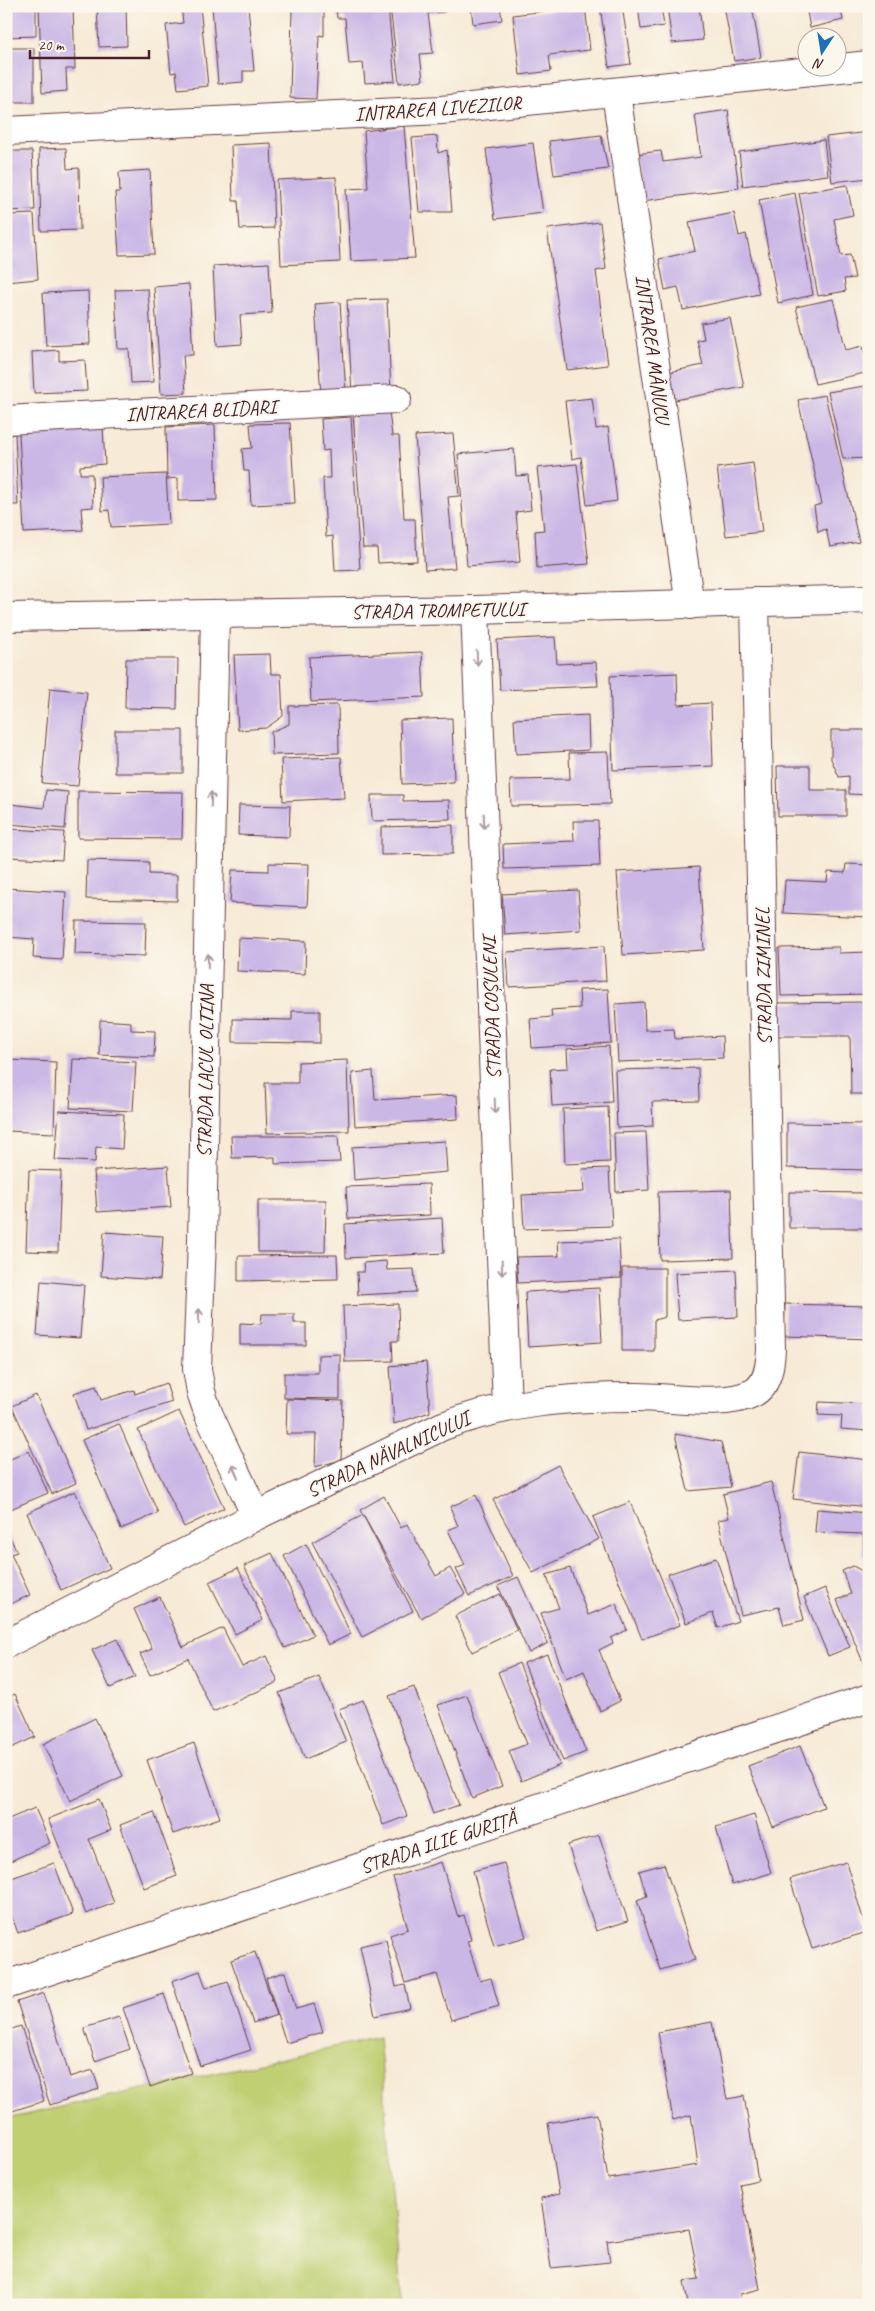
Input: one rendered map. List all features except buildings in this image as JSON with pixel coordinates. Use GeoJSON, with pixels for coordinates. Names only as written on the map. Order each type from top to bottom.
{"type":"FeatureCollection","features":[{"type":"Feature","properties":{"kind":"street","name":"INTRAREA LIVEZILOR"},"geometry":{"type":"LineString","coordinates":[[6,131],[442,110],[869,65]]}},
{"type":"Feature","properties":{"kind":"street","name":"INTRAREA MÂNUCU"},"geometry":{"type":"LineString","coordinates":[[616,93],[690,605]]}},
{"type":"Feature","properties":{"kind":"street","name":"INTRAREA BLIDARI"},"geometry":{"type":"LineString","coordinates":[[6,420],[396,399]]}},
{"type":"Feature","properties":{"kind":"street","name":"STRADA TROMPETULUI"},"geometry":{"type":"LineString","coordinates":[[6,617],[475,610],[869,599]]}},
{"type":"Feature","properties":{"kind":"street","name":"STRADA ZIMINEL"},"geometry":{"type":"LineString","coordinates":[[755,602],[771,1350]]}},
{"type":"Feature","properties":{"kind":"street","name":"STRADA COȘULENI"},"geometry":{"type":"LineString","coordinates":[[475,610],[507,1406]]}},
{"type":"Feature","properties":{"kind":"street","name":"STRADA LACUL OLTINA"},"geometry":{"type":"LineString","coordinates":[[215,614],[202,1240],[197,1370],[201,1392],[209,1415],[256,1516]]}},
{"type":"Feature","properties":{"kind":"street","name":"STRADA NĂVALNICULUI"},"geometry":{"type":"LineString","coordinates":[[6,1644],[256,1516],[443,1426],[475,1414],[507,1406],[574,1398],[636,1397],[724,1401],[743,1397],[755,1392],[768,1373],[771,1350]]}},
{"type":"Feature","properties":{"kind":"street","name":"STRADA ILIE GURIȚĂ"},"geometry":{"type":"LineString","coordinates":[[6,1985],[869,1698]]}},
{"type":"Feature","properties":{"kind":"green space"},"geometry":{"type":"Polygon","coordinates":[[[379,2037],[402,2305],[15,2305],[14,2303],[6,2302],[6,2119],[379,2037]]]}}]}
